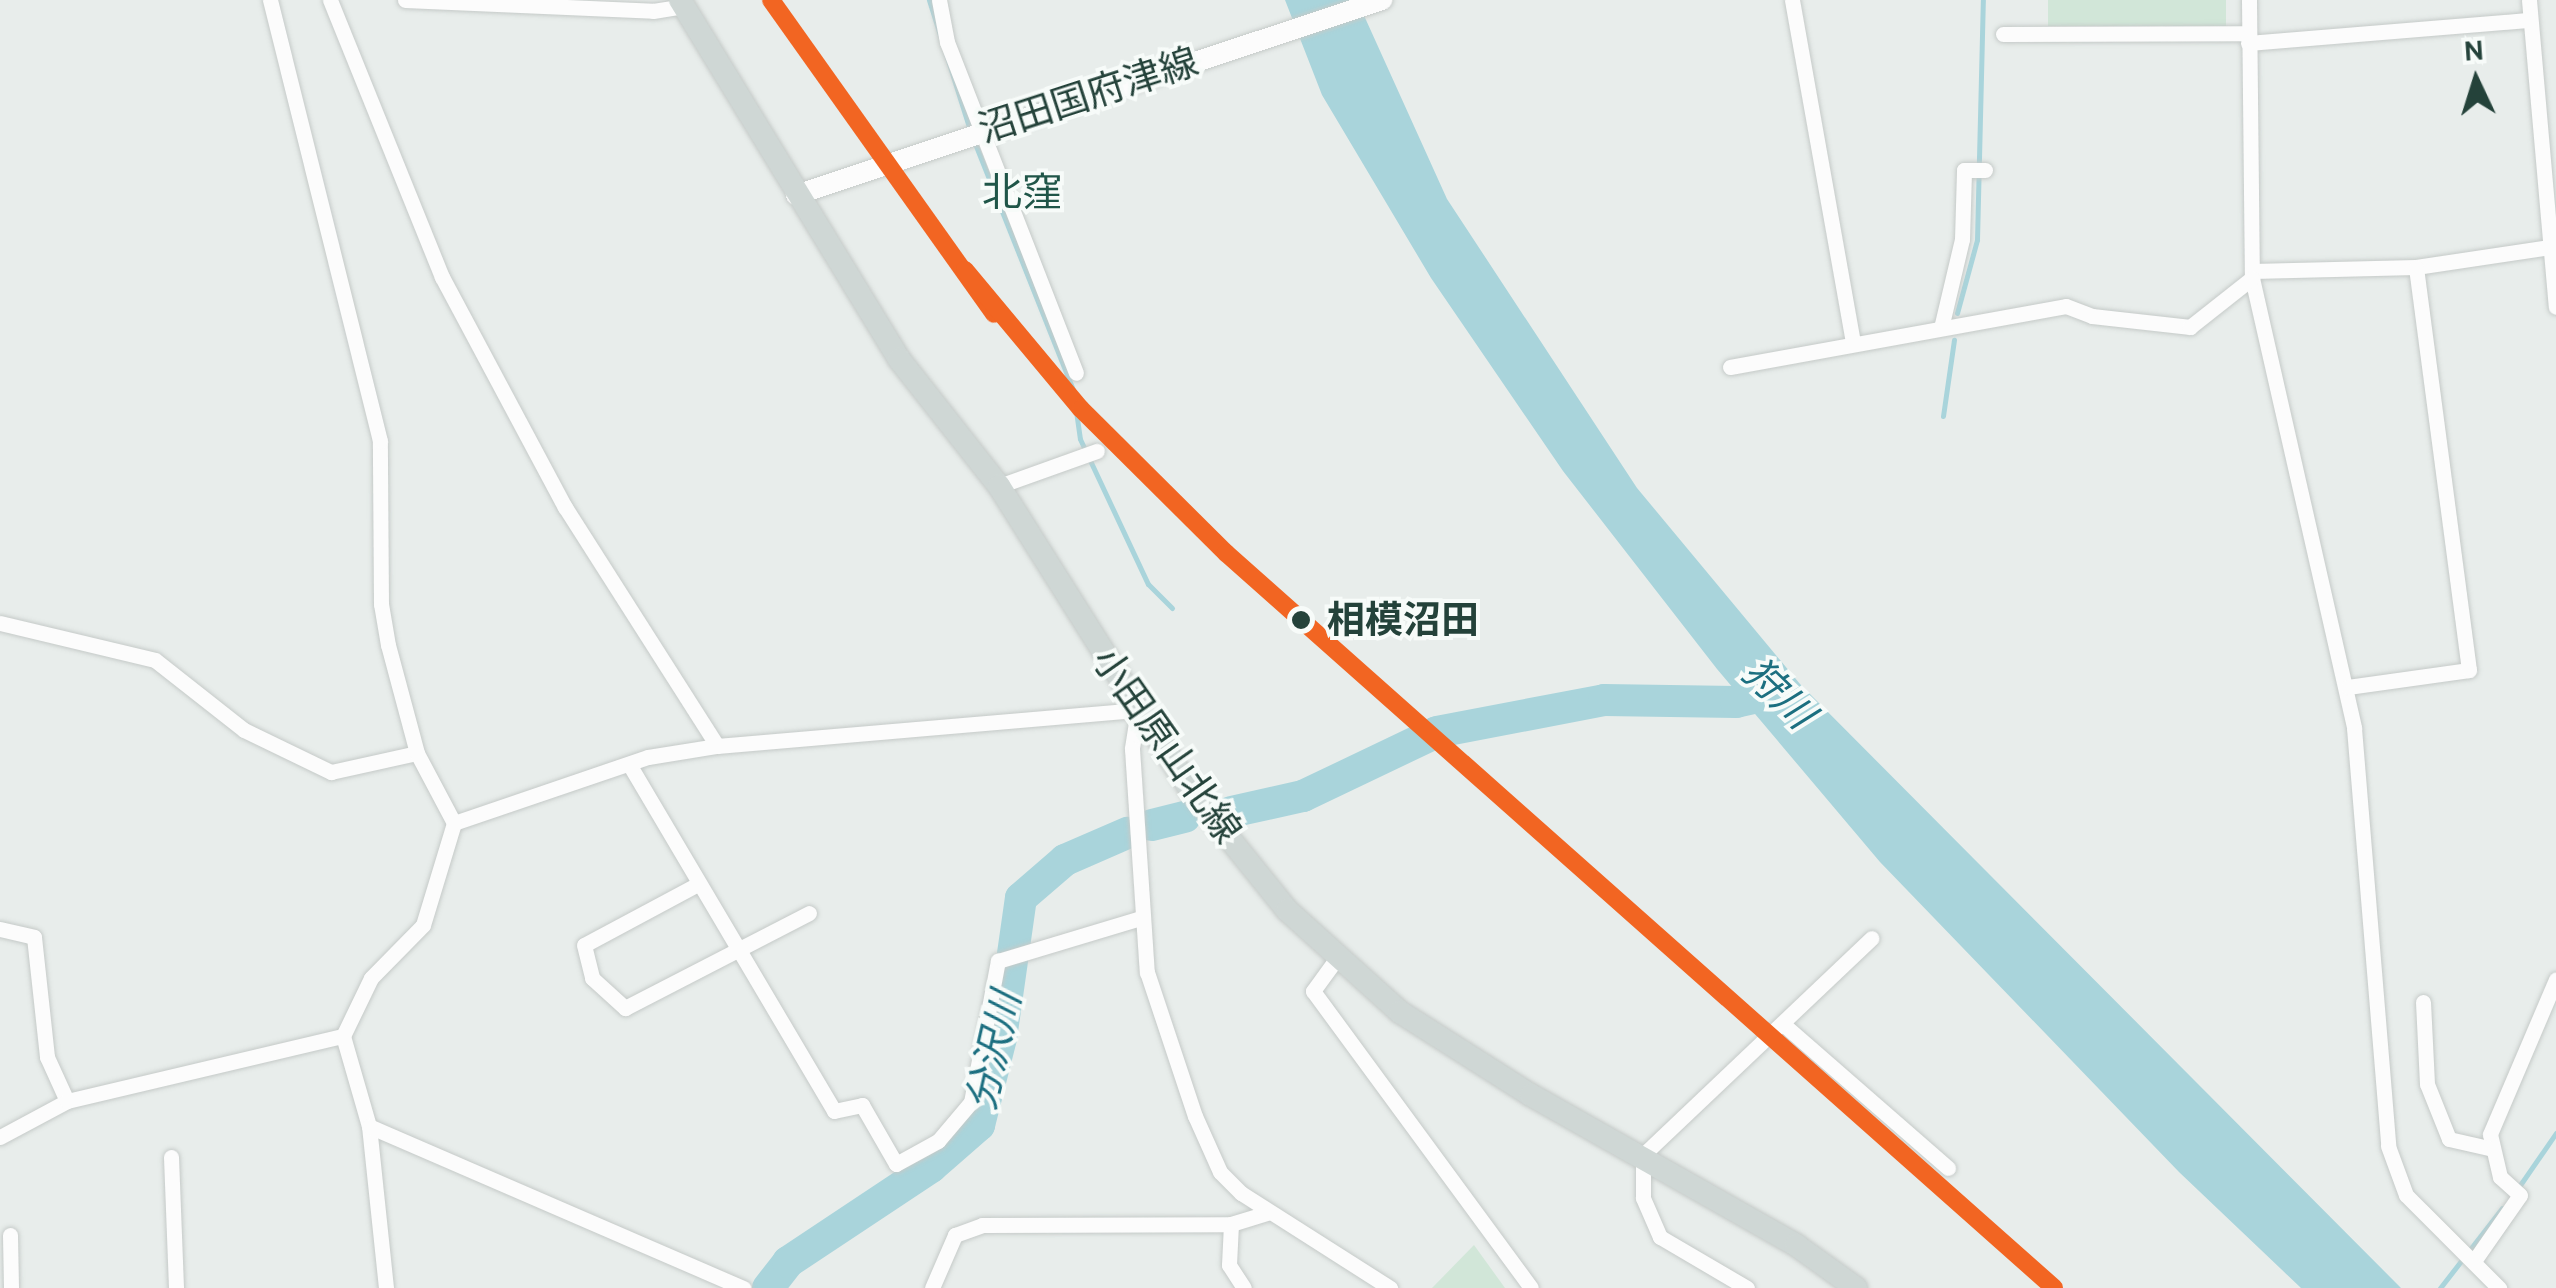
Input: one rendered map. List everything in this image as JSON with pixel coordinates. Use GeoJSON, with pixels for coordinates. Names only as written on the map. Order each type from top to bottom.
{"type":"FeatureCollection","features":[{"type":"Feature","properties":{"kind":"main road","name":"沼田国府津線"},"geometry":{"type":"LineString","coordinates":[[796,195],[983,128],[1382,0]]}},
{"type":"Feature","properties":{"kind":"main road","name":"小田原山北線"},"geometry":{"type":"LineString","coordinates":[[682,3],[899,359],[999,486],[1200,802],[1287,910],[1400,1012],[1531,1095],[1796,1244],[1856,1288]]}},
{"type":"Feature","properties":{"kind":"street"},"geometry":{"type":"LineString","coordinates":[[270,0],[380,441],[381,604],[417,753],[454,824],[423,925],[371,978],[343,1036],[369,1126],[386,1288]]}},
{"type":"Feature","properties":{"kind":"street"},"geometry":{"type":"LineString","coordinates":[[330,0],[442,277],[566,507],[717,746]]}},
{"type":"Feature","properties":{"kind":"street"},"geometry":{"type":"LineString","coordinates":[[405,0],[653,11],[682,3]]}},
{"type":"Feature","properties":{"kind":"street"},"geometry":{"type":"LineString","coordinates":[[939,0],[947,42],[1076,373]]}},
{"type":"Feature","properties":{"kind":"street"},"geometry":{"type":"LineString","coordinates":[[1792,0],[1853,341]]}},
{"type":"Feature","properties":{"kind":"street"},"geometry":{"type":"LineString","coordinates":[[2249,0],[2252,275],[2348,687],[2392,1169],[2406,1195],[2499,1288]]}},
{"type":"Feature","properties":{"kind":"street"},"geometry":{"type":"LineString","coordinates":[[2528,0],[2556,306]]}},
{"type":"Feature","properties":{"kind":"street"},"geometry":{"type":"LineString","coordinates":[[2004,34],[2248,38],[2530,20]]}},
{"type":"Feature","properties":{"kind":"street"},"geometry":{"type":"LineString","coordinates":[[1941,328],[1977,170]]}},
{"type":"Feature","properties":{"kind":"street"},"geometry":{"type":"LineString","coordinates":[[1730,366],[2066,306],[2092,316],[2190,327],[2252,275],[2416,267],[2551,247]]}},
{"type":"Feature","properties":{"kind":"street"},"geometry":{"type":"LineString","coordinates":[[2348,687],[2468,670],[2416,267]]}},
{"type":"Feature","properties":{"kind":"street"},"geometry":{"type":"LineString","coordinates":[[999,486],[1097,452]]}},
{"type":"Feature","properties":{"kind":"street"},"geometry":{"type":"LineString","coordinates":[[0,623],[155,660],[244,730],[330,772],[417,753]]}},
{"type":"Feature","properties":{"kind":"street"},"geometry":{"type":"LineString","coordinates":[[454,824],[629,764],[717,746],[1138,710],[1132,750],[1140,918],[1156,1006],[1195,1116],[1220,1172],[1267,1212],[1390,1288]]}},
{"type":"Feature","properties":{"kind":"street"},"geometry":{"type":"LineString","coordinates":[[629,764],[734,948],[834,1111],[862,1105],[896,1164],[938,1141],[971,1102],[998,961],[1024,948],[1140,918]]}},
{"type":"Feature","properties":{"kind":"street"},"geometry":{"type":"LineString","coordinates":[[698,884],[584,945],[592,978],[626,1008],[734,948],[809,913]]}},
{"type":"Feature","properties":{"kind":"street"},"geometry":{"type":"LineString","coordinates":[[0,929],[34,937],[46,1057],[67,1101]]}},
{"type":"Feature","properties":{"kind":"street"},"geometry":{"type":"LineString","coordinates":[[1747,1288],[1660,1237],[1643,1198],[1643,1156],[1872,938]]}},
{"type":"Feature","properties":{"kind":"street"},"geometry":{"type":"LineString","coordinates":[[1337,958],[1313,991],[1530,1288]]}},
{"type":"Feature","properties":{"kind":"street"},"geometry":{"type":"LineString","coordinates":[[2474,1261],[2520,1195],[2500,1178],[2490,1134],[2556,979]]}},
{"type":"Feature","properties":{"kind":"street"},"geometry":{"type":"LineString","coordinates":[[2423,1002],[2427,1084],[2449,1139],[2493,1149]]}},
{"type":"Feature","properties":{"kind":"street"},"geometry":{"type":"LineString","coordinates":[[1784,1024],[1948,1168]]}},
{"type":"Feature","properties":{"kind":"street"},"geometry":{"type":"LineString","coordinates":[[0,1137],[67,1101],[343,1036]]}},
{"type":"Feature","properties":{"kind":"street"},"geometry":{"type":"LineString","coordinates":[[369,1126],[744,1288]]}},
{"type":"Feature","properties":{"kind":"street"},"geometry":{"type":"LineString","coordinates":[[171,1158],[176,1288]]}},
{"type":"Feature","properties":{"kind":"street"},"geometry":{"type":"LineString","coordinates":[[932,1288],[956,1235],[982,1225],[1231,1224],[1267,1212]]}},
{"type":"Feature","properties":{"kind":"street"},"geometry":{"type":"LineString","coordinates":[[1231,1224],[1230,1265],[1244,1288]]}},
{"type":"Feature","properties":{"kind":"street"},"geometry":{"type":"LineString","coordinates":[[10,1235],[12,1288]]}},
{"type":"Feature","properties":{"kind":"green space"},"geometry":{"type":"Polygon","coordinates":[[[2048,0],[2226,0],[2226,26],[2048,26],[2048,0]]]}},
{"type":"Feature","properties":{"kind":"green space"},"geometry":{"type":"Polygon","coordinates":[[[1474,1245],[1505,1288],[1432,1288],[1474,1245]]]}},
{"type":"Feature","properties":{"kind":"water","name":"狩川"},"geometry":{"type":"Polygon","coordinates":[[[1285,0],[1357,0],[1447,199],[1637,488],[1800,684],[2401,1288],[2301,1288],[2179,1172],[1880,862],[1717,669],[1563,471],[1431,278],[1322,95],[1285,0]]]}},
{"type":"Feature","properties":{"kind":"waterway"},"geometry":{"type":"LineString","coordinates":[[929,0],[970,130]]}},
{"type":"Feature","properties":{"kind":"waterway"},"geometry":{"type":"LineString","coordinates":[[1957,313],[1977,240],[1983,0]]}},
{"type":"Feature","properties":{"kind":"waterway"},"geometry":{"type":"LineString","coordinates":[[974,141],[1073,390],[1080,439],[1148,584],[1172,608]]}},
{"type":"Feature","properties":{"kind":"waterway"},"geometry":{"type":"LineString","coordinates":[[1943,416],[1954,340]]}},
{"type":"Feature","properties":{"kind":"waterway","name":"分沢川"},"geometry":{"type":"LineString","coordinates":[[1231,812],[1303,796],[1437,732],[1604,700],[1736,702],[1780,692]]}},
{"type":"Feature","properties":{"kind":"waterway","name":"分沢川"},"geometry":{"type":"LineString","coordinates":[[1152,825],[1185,817]]}},
{"type":"Feature","properties":{"kind":"waterway","name":"分沢川"},"geometry":{"type":"LineString","coordinates":[[768,1288],[788,1262],[931,1167],[979,1125],[1001,1038],[1021,898],[1065,860],[1127,833]]}},
{"type":"Feature","properties":{"kind":"waterway"},"geometry":{"type":"LineString","coordinates":[[2518,1188],[2556,1133]]}},
{"type":"Feature","properties":{"kind":"waterway"},"geometry":{"type":"LineString","coordinates":[[2440,1288],[2502,1208]]}},
{"type":"Feature","properties":{"kind":"transit line"},"geometry":{"type":"LineString","coordinates":[[771,0],[994,314]]}},
{"type":"Feature","properties":{"kind":"transit line"},"geometry":{"type":"LineString","coordinates":[[965,270],[1081,409],[1226,553],[2054,1288]]}},
{"type":"Feature","properties":{"kind":"place","name":"相模沼田"},"geometry":{"type":"Point","coordinates":[1301,620]}},
{"type":"Feature","properties":{"kind":"district","name":"北窪"},"geometry":{"type":"Point","coordinates":[1022,192]}}]}
